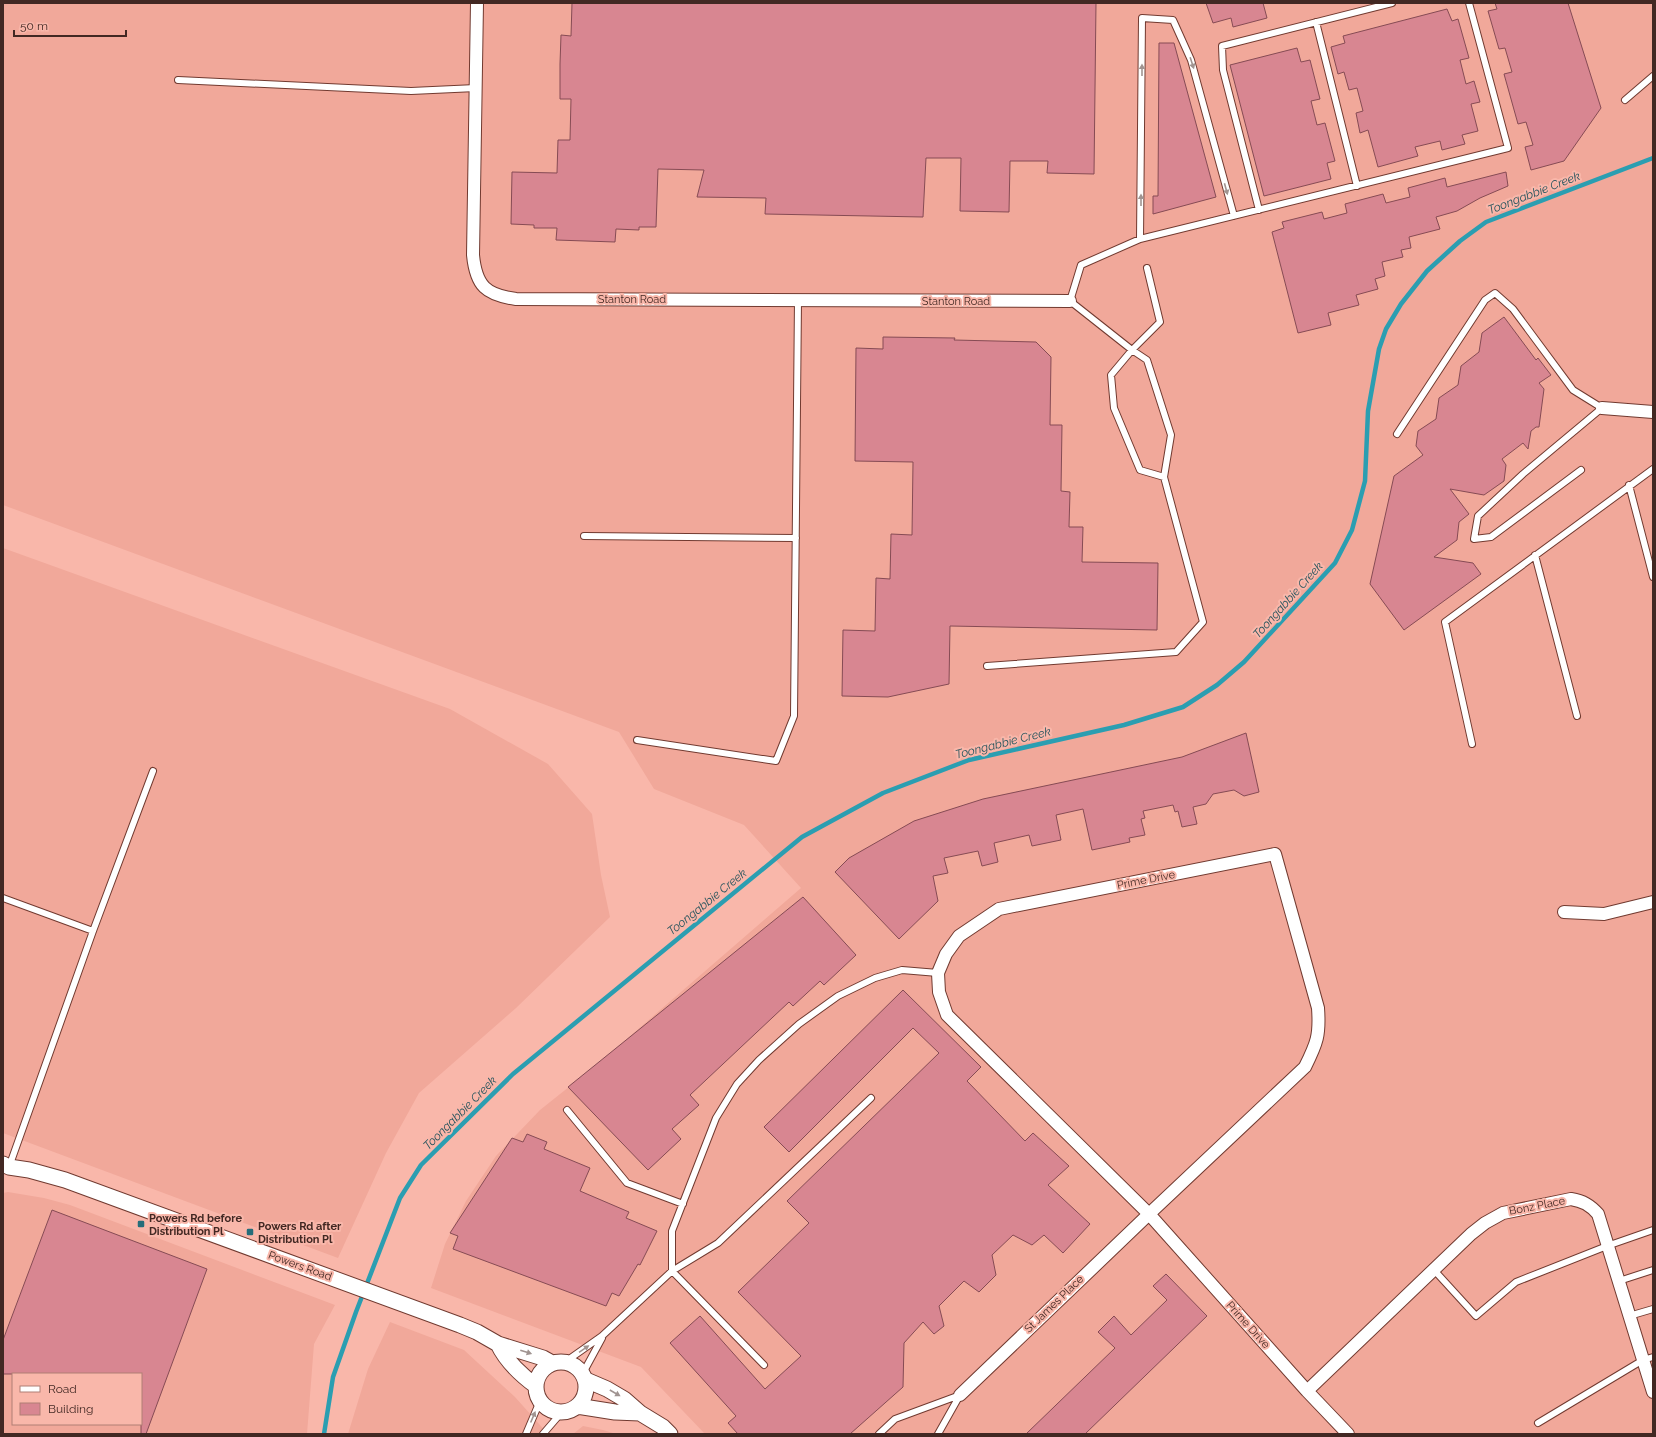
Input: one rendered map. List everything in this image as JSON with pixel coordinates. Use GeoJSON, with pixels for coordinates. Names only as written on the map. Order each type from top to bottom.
{"type":"FeatureCollection","features":[{"type":"Feature","properties":{"kind":"street","name":"Stanton Road"},"geometry":{"type":"LineString","coordinates":[[477,3],[474,269],[479,280],[488,290],[498,296],[516,299],[1070,301]]}},
{"type":"Feature","properties":{"kind":"street"},"geometry":{"type":"LineString","coordinates":[[1602,408],[1653,412]]}},
{"type":"Feature","properties":{"kind":"street","name":"Prime Drive"},"geometry":{"type":"LineString","coordinates":[[1149,1214],[1306,1067],[1316,1045],[1319,1027],[1318,1008],[1275,854],[999,909],[959,936],[946,954],[938,973],[939,992],[948,1015],[1149,1214],[1307,1391],[1348,1434]]}},
{"type":"Feature","properties":{"kind":"street"},"geometry":{"type":"LineString","coordinates":[[1564,912],[1604,914],[1653,902]]}},
{"type":"Feature","properties":{"kind":"street","name":"Powers Road"},"geometry":{"type":"LineString","coordinates":[[5,1167],[29,1170],[65,1180],[477,1332],[498,1344],[559,1362]]}},
{"type":"Feature","properties":{"kind":"street","name":"Bonz Place"},"geometry":{"type":"LineString","coordinates":[[1307,1391],[1471,1234],[1485,1223],[1503,1213],[1571,1199],[1582,1201],[1598,1214],[1629,1316],[1648,1359],[1653,1390]]}},
{"type":"Feature","properties":{"kind":"street","name":"St James Place"},"geometry":{"type":"LineString","coordinates":[[960,1395],[1149,1214]]}},
{"type":"Feature","properties":{"kind":"street","name":"Powers Road"},"geometry":{"type":"LineString","coordinates":[[498,1344],[503,1356],[525,1378],[536,1386]]}},
{"type":"Feature","properties":{"kind":"street"},"geometry":{"type":"LineString","coordinates":[[584,1377],[585,1394],[577,1406],[568,1411],[554,1411],[546,1407],[540,1401],[536,1386],[540,1372],[559,1362],[575,1366],[584,1377],[624,1399],[640,1413],[663,1427],[670,1434]]}},
{"type":"Feature","properties":{"kind":"street"},"geometry":{"type":"LineString","coordinates":[[577,1406],[614,1412],[640,1413]]}},
{"type":"Feature","properties":{"kind":"lane"},"geometry":{"type":"LineString","coordinates":[[1259,210],[1223,70],[1222,46],[1392,3]]}},
{"type":"Feature","properties":{"kind":"lane"},"geometry":{"type":"LineString","coordinates":[[987,666],[1176,652],[1203,622],[1164,477],[1170,435],[1147,360],[1070,301],[1081,265],[1140,239],[1508,148],[1469,3]]}},
{"type":"Feature","properties":{"kind":"lane"},"geometry":{"type":"LineString","coordinates":[[1140,239],[1142,18],[1173,20],[1191,60],[1234,216]]}},
{"type":"Feature","properties":{"kind":"lane"},"geometry":{"type":"LineString","coordinates":[[1316,22],[1357,186]]}},
{"type":"Feature","properties":{"kind":"lane"},"geometry":{"type":"LineString","coordinates":[[1625,100],[1653,76]]}},
{"type":"Feature","properties":{"kind":"lane"},"geometry":{"type":"LineString","coordinates":[[178,80],[412,91],[476,88]]}},
{"type":"Feature","properties":{"kind":"lane"},"geometry":{"type":"LineString","coordinates":[[1148,268],[1160,322],[1132,350],[1111,375],[1114,408],[1140,470],[1164,477]]}},
{"type":"Feature","properties":{"kind":"lane"},"geometry":{"type":"LineString","coordinates":[[1397,434],[1485,300],[1494,293],[1513,309],[1573,390],[1602,408],[1522,474],[1478,516],[1474,539],[1491,538],[1581,470]]}},
{"type":"Feature","properties":{"kind":"lane"},"geometry":{"type":"LineString","coordinates":[[637,740],[776,761],[794,716],[798,300]]}},
{"type":"Feature","properties":{"kind":"lane"},"geometry":{"type":"LineString","coordinates":[[1472,744],[1445,622],[1653,469]]}},
{"type":"Feature","properties":{"kind":"lane"},"geometry":{"type":"LineString","coordinates":[[1629,486],[1653,577]]}},
{"type":"Feature","properties":{"kind":"lane"},"geometry":{"type":"LineString","coordinates":[[584,536],[796,538]]}},
{"type":"Feature","properties":{"kind":"lane"},"geometry":{"type":"LineString","coordinates":[[1535,555],[1577,716]]}},
{"type":"Feature","properties":{"kind":"lane"},"geometry":{"type":"LineString","coordinates":[[5,1167],[153,771]]}},
{"type":"Feature","properties":{"kind":"lane"},"geometry":{"type":"LineString","coordinates":[[3,898],[93,931]]}},
{"type":"Feature","properties":{"kind":"lane"},"geometry":{"type":"LineString","coordinates":[[764,1364],[672,1271],[672,1231],[716,1118],[737,1084],[759,1060],[799,1024],[838,996],[875,978],[902,970],[938,973]]}},
{"type":"Feature","properties":{"kind":"lane"},"geometry":{"type":"LineString","coordinates":[[559,1362],[602,1336],[672,1271],[718,1243],[871,1098]]}},
{"type":"Feature","properties":{"kind":"lane"},"geometry":{"type":"LineString","coordinates":[[567,1110],[627,1183],[682,1204]]}},
{"type":"Feature","properties":{"kind":"lane"},"geometry":{"type":"LineString","coordinates":[[1434,1270],[1476,1316],[1516,1282],[1607,1246],[1653,1230]]}},
{"type":"Feature","properties":{"kind":"lane"},"geometry":{"type":"LineString","coordinates":[[1618,1281],[1653,1270]]}},
{"type":"Feature","properties":{"kind":"lane"},"geometry":{"type":"LineString","coordinates":[[1629,1316],[1653,1309]]}},
{"type":"Feature","properties":{"kind":"lane"},"geometry":{"type":"LineString","coordinates":[[584,1377],[602,1336]]}},
{"type":"Feature","properties":{"kind":"lane"},"geometry":{"type":"LineString","coordinates":[[1538,1423],[1648,1359]]}},
{"type":"Feature","properties":{"kind":"lane"},"geometry":{"type":"LineString","coordinates":[[880,1434],[895,1420],[960,1395]]}},
{"type":"Feature","properties":{"kind":"lane"},"geometry":{"type":"LineString","coordinates":[[938,1434],[960,1395]]}},
{"type":"Feature","properties":{"kind":"lane"},"geometry":{"type":"LineString","coordinates":[[526,1434],[540,1401]]}},
{"type":"Feature","properties":{"kind":"lane"},"geometry":{"type":"LineString","coordinates":[[543,1434],[562,1412]]}},
{"type":"Feature","properties":{"kind":"shaded area"},"geometry":{"type":"Polygon","coordinates":[[[3,3],[1653,3],[1653,1434],[705,1434],[641,1367],[431,1288],[445,1244],[466,1201],[496,1156],[540,1110],[599,1063],[801,888],[744,825],[654,789],[619,732],[3,505],[3,3]]]}},
{"type":"Feature","properties":{"kind":"shaded area"},"geometry":{"type":"Polygon","coordinates":[[[3,548],[450,709],[548,764],[592,814],[601,875],[610,917],[516,1008],[419,1093],[386,1153],[338,1258],[3,1133],[3,548]]]}},
{"type":"Feature","properties":{"kind":"shaded area"},"geometry":{"type":"Polygon","coordinates":[[[8,1192],[44,1198],[70,1205],[335,1305],[314,1344],[307,1434],[3,1434],[3,1193],[8,1192]]]}},
{"type":"Feature","properties":{"kind":"shaded area"},"geometry":{"type":"Polygon","coordinates":[[[390,1322],[464,1350],[515,1397],[548,1434],[348,1434],[368,1369],[390,1322]]]}},
{"type":"Feature","properties":{"kind":"shaded area"},"geometry":{"type":"Polygon","coordinates":[[[583,1426],[603,1430],[616,1434],[573,1434],[583,1426]]]}},
{"type":"Feature","properties":{"kind":"building"},"geometry":{"type":"Polygon","coordinates":[[[572,3],[1096,3],[1094,174],[1047,173],[1048,161],[1010,161],[1009,212],[960,211],[961,158],[926,158],[923,217],[765,214],[766,198],[697,197],[704,170],[658,169],[656,227],[639,227],[639,230],[616,229],[615,242],[556,240],[557,228],[534,228],[534,225],[511,224],[512,172],[557,173],[558,140],[570,140],[571,99],[560,99],[560,64],[561,35],[571,36],[572,3]]]}},
{"type":"Feature","properties":{"kind":"building"},"geometry":{"type":"Polygon","coordinates":[[[1206,3],[1263,3],[1267,18],[1233,27],[1231,18],[1213,23],[1206,3]]]}},
{"type":"Feature","properties":{"kind":"building"},"geometry":{"type":"Polygon","coordinates":[[[1495,3],[1568,3],[1601,108],[1564,161],[1531,170],[1525,147],[1533,145],[1526,122],[1518,124],[1504,74],[1512,72],[1505,48],[1499,49],[1488,11],[1497,9],[1495,3]]]}},
{"type":"Feature","properties":{"kind":"building"},"geometry":{"type":"Polygon","coordinates":[[[1447,9],[1452,21],[1458,19],[1469,58],[1460,60],[1466,84],[1474,81],[1480,102],[1471,104],[1478,131],[1462,135],[1465,144],[1442,150],[1440,141],[1415,147],[1418,156],[1378,167],[1368,130],[1360,133],[1356,113],[1363,111],[1357,88],[1349,90],[1344,72],[1338,74],[1331,47],[1345,43],[1343,36],[1447,9]]]}},
{"type":"Feature","properties":{"kind":"building"},"geometry":{"type":"Polygon","coordinates":[[[1159,43],[1174,43],[1216,197],[1153,214],[1153,196],[1158,196],[1159,43]]]}},
{"type":"Feature","properties":{"kind":"building"},"geometry":{"type":"Polygon","coordinates":[[[1297,48],[1301,62],[1310,60],[1320,99],[1311,101],[1317,125],[1325,123],[1335,161],[1327,163],[1331,179],[1264,196],[1230,65],[1297,48]]]}},
{"type":"Feature","properties":{"kind":"building"},"geometry":{"type":"Polygon","coordinates":[[[1506,172],[1508,186],[1480,198],[1457,211],[1436,217],[1440,229],[1409,237],[1411,248],[1401,250],[1403,257],[1382,262],[1385,276],[1375,279],[1378,289],[1356,295],[1359,305],[1328,313],[1331,325],[1298,333],[1272,232],[1284,228],[1282,222],[1322,212],[1324,219],[1347,213],[1345,204],[1383,194],[1386,203],[1410,197],[1408,188],[1445,178],[1447,187],[1506,172]]]}},
{"type":"Feature","properties":{"kind":"building"},"geometry":{"type":"Polygon","coordinates":[[[1504,317],[1536,360],[1538,358],[1551,375],[1539,383],[1544,389],[1539,427],[1536,427],[1531,431],[1528,449],[1523,443],[1502,459],[1506,465],[1504,481],[1484,495],[1450,489],[1469,514],[1459,522],[1457,540],[1434,557],[1473,563],[1481,574],[1404,630],[1370,584],[1394,476],[1423,455],[1416,446],[1418,431],[1436,419],[1439,398],[1458,385],[1461,366],[1479,352],[1482,333],[1504,317]]]}},
{"type":"Feature","properties":{"kind":"building"},"geometry":{"type":"Polygon","coordinates":[[[883,337],[955,338],[954,340],[1036,342],[1051,357],[1050,425],[1062,425],[1061,491],[1070,492],[1069,527],[1083,527],[1082,562],[1158,563],[1157,630],[950,626],[949,684],[888,697],[842,696],[843,630],[875,631],[876,578],[890,579],[891,534],[912,535],[913,462],[855,461],[856,348],[883,349],[883,337]]]}},
{"type":"Feature","properties":{"kind":"building"},"geometry":{"type":"Polygon","coordinates":[[[1246,733],[1259,792],[1244,796],[1234,790],[1213,794],[1206,804],[1193,807],[1197,824],[1182,827],[1178,811],[1175,812],[1173,805],[1143,811],[1145,818],[1141,819],[1145,835],[1129,838],[1130,842],[1092,850],[1083,809],[1056,815],[1061,840],[1032,846],[1029,835],[994,843],[998,862],[982,866],[978,851],[944,858],[948,873],[933,876],[938,901],[899,939],[835,872],[849,858],[914,821],[983,799],[1182,757],[1246,733]]]}},
{"type":"Feature","properties":{"kind":"building"},"geometry":{"type":"Polygon","coordinates":[[[803,897],[856,955],[824,985],[820,981],[793,1006],[789,1002],[690,1095],[699,1105],[672,1129],[681,1139],[648,1170],[568,1087],[803,897]]]}},
{"type":"Feature","properties":{"kind":"building"},"geometry":{"type":"Polygon","coordinates":[[[903,990],[981,1067],[967,1081],[1025,1141],[1033,1133],[1069,1166],[1048,1185],[1090,1224],[1063,1253],[1044,1235],[1032,1245],[1013,1235],[992,1255],[996,1275],[979,1292],[964,1281],[939,1306],[944,1326],[934,1334],[923,1322],[904,1343],[903,1387],[850,1434],[738,1434],[728,1423],[736,1416],[670,1343],[700,1316],[765,1389],[801,1356],[738,1292],[809,1223],[787,1201],[939,1053],[913,1028],[789,1152],[764,1127],[903,990]]]}},
{"type":"Feature","properties":{"kind":"building"},"geometry":{"type":"Polygon","coordinates":[[[527,1134],[547,1142],[544,1149],[590,1168],[580,1191],[629,1212],[626,1218],[657,1231],[640,1265],[638,1264],[619,1296],[612,1293],[606,1306],[453,1249],[458,1236],[450,1233],[512,1138],[523,1142],[527,1134]]]}},
{"type":"Feature","properties":{"kind":"building"},"geometry":{"type":"Polygon","coordinates":[[[52,1210],[207,1269],[146,1434],[141,1434],[142,1373],[3,1374],[3,1340],[52,1210]]]}},
{"type":"Feature","properties":{"kind":"building"},"geometry":{"type":"Polygon","coordinates":[[[1166,1274],[1207,1316],[1085,1434],[1026,1434],[1115,1348],[1098,1332],[1114,1316],[1131,1335],[1167,1300],[1153,1286],[1166,1274]]]}},
{"type":"Feature","properties":{"kind":"waterway","name":"Toongabbie Creek"},"geometry":{"type":"LineString","coordinates":[[324,1434],[333,1377],[356,1312],[400,1198],[421,1165],[513,1074],[802,837],[883,793],[969,760],[1124,725],[1183,707],[1217,685],[1244,662],[1335,563],[1352,530],[1365,481],[1368,411],[1379,349],[1386,329],[1401,304],[1427,271],[1460,241],[1486,222],[1653,158]]}},
{"type":"Feature","properties":{"kind":"place","name":"Powers Rd before Distribution Pl"},"geometry":{"type":"Point","coordinates":[141,1224]}},
{"type":"Feature","properties":{"kind":"place","name":"Powers Rd after Distribution Pl"},"geometry":{"type":"Point","coordinates":[250,1232]}}]}
